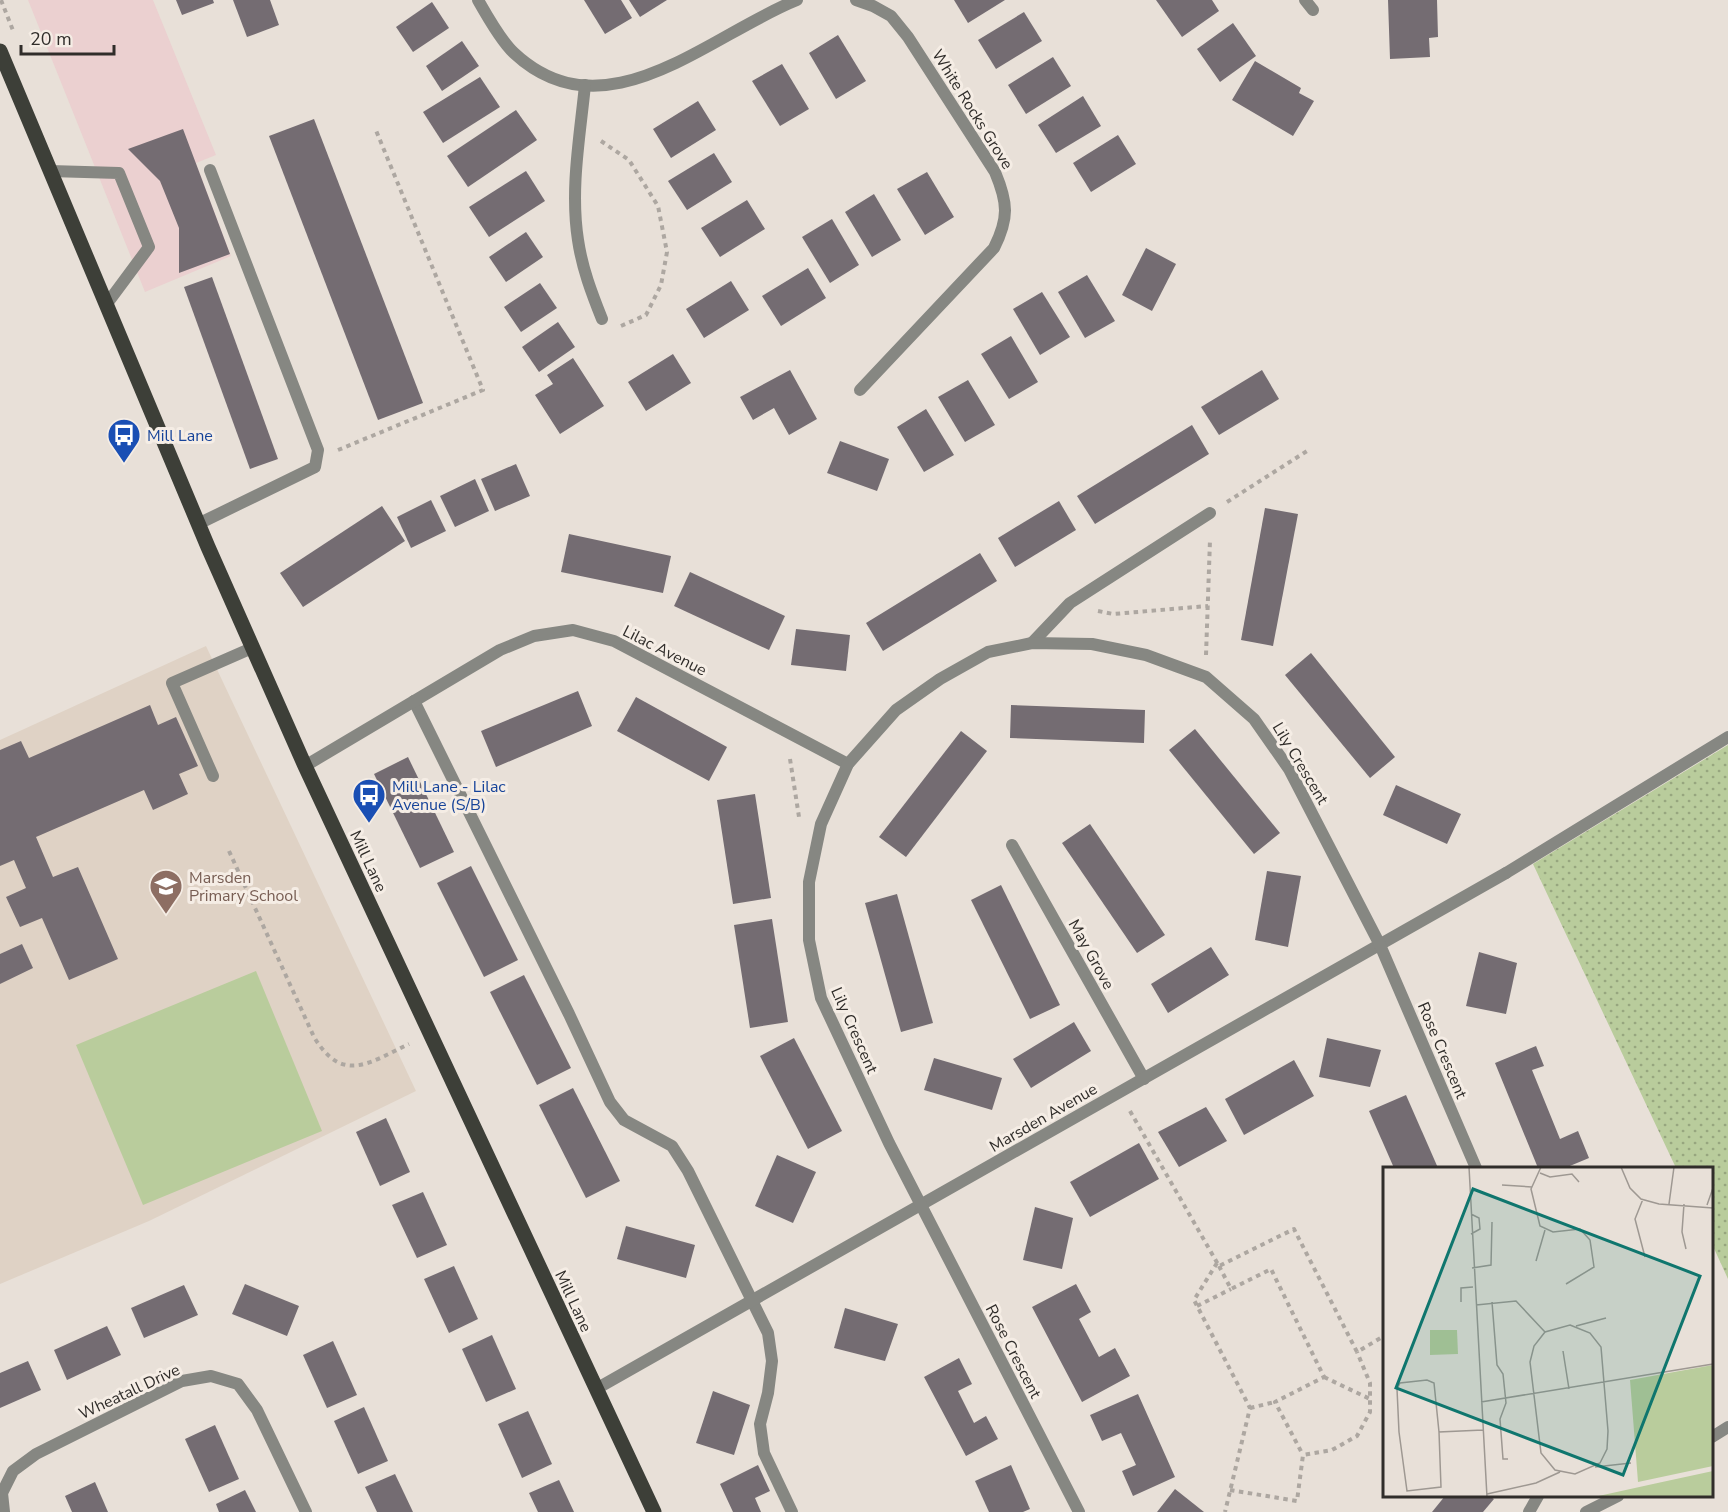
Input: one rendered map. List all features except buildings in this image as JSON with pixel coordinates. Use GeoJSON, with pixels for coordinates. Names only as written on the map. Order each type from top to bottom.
{"type":"FeatureCollection","features":[{"type":"Feature","properties":{"kind":"main road","name":"Mill Lane"},"geometry":{"type":"LineString","coordinates":[[0,51],[252,648],[429,1035],[654,1512]]}},
{"type":"Feature","properties":{"kind":"street"},"geometry":{"type":"LineString","coordinates":[[478,0],[513,52],[538,72],[573,85],[609,87],[644,78],[797,0]]}},
{"type":"Feature","properties":{"kind":"street","name":"White Rocks Grove"},"geometry":{"type":"LineString","coordinates":[[856,0],[891,16],[908,37],[995,172],[1004,191],[1007,210],[1003,231],[994,248],[860,390]]}},
{"type":"Feature","properties":{"kind":"street"},"geometry":{"type":"LineString","coordinates":[[585,85],[575,183],[578,240],[587,282],[602,319]]}},
{"type":"Feature","properties":{"kind":"street"},"geometry":{"type":"LineString","coordinates":[[198,524],[315,467],[318,458],[318,450],[210,170]]}},
{"type":"Feature","properties":{"kind":"street"},"geometry":{"type":"LineString","coordinates":[[50,171],[119,173],[149,247],[106,304]]}},
{"type":"Feature","properties":{"kind":"street"},"geometry":{"type":"LineString","coordinates":[[1032,643],[1070,603],[1210,513]]}},
{"type":"Feature","properties":{"kind":"street","name":"Lilac Avenue"},"geometry":{"type":"LineString","coordinates":[[305,766],[500,650],[534,636],[573,630],[614,642],[848,764]]}},
{"type":"Feature","properties":{"kind":"street","name":"Lily Crescent"},"geometry":{"type":"LineString","coordinates":[[921,1205],[821,999],[809,939],[809,882],[820,824],[848,764],[896,710],[940,679],[988,652],[1032,643],[1092,644],[1146,655],[1206,677],[1254,719],[1289,769],[1380,945]]}},
{"type":"Feature","properties":{"kind":"street"},"geometry":{"type":"LineString","coordinates":[[213,776],[172,683],[252,648]]}},
{"type":"Feature","properties":{"kind":"street"},"geometry":{"type":"LineString","coordinates":[[414,701],[569,1014],[610,1102],[624,1120],[672,1146],[688,1171],[768,1333],[772,1361],[768,1393],[760,1424],[764,1453],[792,1512]]}},
{"type":"Feature","properties":{"kind":"street","name":"Marsden Avenue"},"geometry":{"type":"LineString","coordinates":[[596,1389],[1506,873],[1728,737]]}},
{"type":"Feature","properties":{"kind":"street","name":"May Grove"},"geometry":{"type":"LineString","coordinates":[[1012,845],[1144,1078]]}},
{"type":"Feature","properties":{"kind":"street","name":"Rose Crescent"},"geometry":{"type":"LineString","coordinates":[[1380,945],[1476,1167]]}},
{"type":"Feature","properties":{"kind":"street","name":"Rose Crescent"},"geometry":{"type":"LineString","coordinates":[[921,1205],[1079,1512]]}},
{"type":"Feature","properties":{"kind":"street","name":"Wheatall Drive"},"geometry":{"type":"LineString","coordinates":[[4,1512],[2,1493],[13,1471],[36,1455],[182,1381],[211,1376],[238,1384],[257,1410],[306,1512]]}},
{"type":"Feature","properties":{"kind":"street"},"geometry":{"type":"LineString","coordinates":[[1713,1436],[1728,1427]]}},
{"type":"Feature","properties":{"kind":"street"},"geometry":{"type":"LineString","coordinates":[[1529,1512],[1537,1497]]}},
{"type":"Feature","properties":{"kind":"street"},"geometry":{"type":"LineString","coordinates":[[1586,1512],[1616,1497]]}},
{"type":"Feature","properties":{"kind":"path"},"geometry":{"type":"LineString","coordinates":[[581,127],[629,160],[658,206],[667,252],[661,285],[646,315],[618,327],[602,319]]}},
{"type":"Feature","properties":{"kind":"path"},"geometry":{"type":"LineString","coordinates":[[318,458],[483,390],[375,128]]}},
{"type":"Feature","properties":{"kind":"path"},"geometry":{"type":"LineString","coordinates":[[1206,677],[1210,513],[1307,450]]}},
{"type":"Feature","properties":{"kind":"path"},"geometry":{"type":"LineString","coordinates":[[1070,603],[1113,615],[1208,606]]}},
{"type":"Feature","properties":{"kind":"path"},"geometry":{"type":"LineString","coordinates":[[786,732],[800,824]]}},
{"type":"Feature","properties":{"kind":"path"},"geometry":{"type":"LineString","coordinates":[[229,851],[323,1053],[349,1067],[366,1064],[429,1035]]}},
{"type":"Feature","properties":{"kind":"path"},"geometry":{"type":"LineString","coordinates":[[1119,1093],[1231,1289]]}},
{"type":"Feature","properties":{"kind":"path"},"geometry":{"type":"LineString","coordinates":[[1217,1262],[1219,1266],[1294,1229],[1357,1352],[1370,1383],[1370,1412],[1357,1436],[1332,1450],[1303,1455]]}},
{"type":"Feature","properties":{"kind":"path"},"geometry":{"type":"LineString","coordinates":[[1217,1262],[1194,1300],[1250,1408],[1225,1512]]}},
{"type":"Feature","properties":{"kind":"path"},"geometry":{"type":"LineString","coordinates":[[1197,1306],[1271,1269],[1324,1377],[1370,1399]]}},
{"type":"Feature","properties":{"kind":"path"},"geometry":{"type":"LineString","coordinates":[[1357,1352],[1383,1337]]}},
{"type":"Feature","properties":{"kind":"path"},"geometry":{"type":"LineString","coordinates":[[1250,1408],[1275,1401],[1324,1377]]}},
{"type":"Feature","properties":{"kind":"path"},"geometry":{"type":"LineString","coordinates":[[1230,1490],[1297,1501],[1303,1455],[1275,1401]]}},
{"type":"Feature","properties":{"kind":"shaded area"},"geometry":{"type":"Polygon","coordinates":[[[28,0],[153,0],[216,155],[196,163],[231,256],[145,292],[28,0]]]}},
{"type":"Feature","properties":{"kind":"shaded area","name":"Marsden Primary School"},"geometry":{"type":"Polygon","coordinates":[[[206,646],[416,1091],[149,1221],[0,1284],[0,740],[206,646]]]}},
{"type":"Feature","properties":{"kind":"green space"},"geometry":{"type":"Polygon","coordinates":[[[1728,745],[1728,1279],[1713,1246],[1713,1167],[1676,1167],[1533,864],[1728,745]]]}},
{"type":"Feature","properties":{"kind":"green space"},"geometry":{"type":"Polygon","coordinates":[[[256,971],[322,1131],[143,1205],[76,1045],[256,971]]]}},
{"type":"Feature","properties":{"kind":"place","name":"Mill Lane"},"geometry":{"type":"Point","coordinates":[124,464]}},
{"type":"Feature","properties":{"kind":"place","name":"Mill Lane - Lilac Avenue (S/B)"},"geometry":{"type":"Point","coordinates":[369,824]}},
{"type":"Feature","properties":{"kind":"place","name":"Marsden Primary School"},"geometry":{"type":"Point","coordinates":[166,915]}}]}
